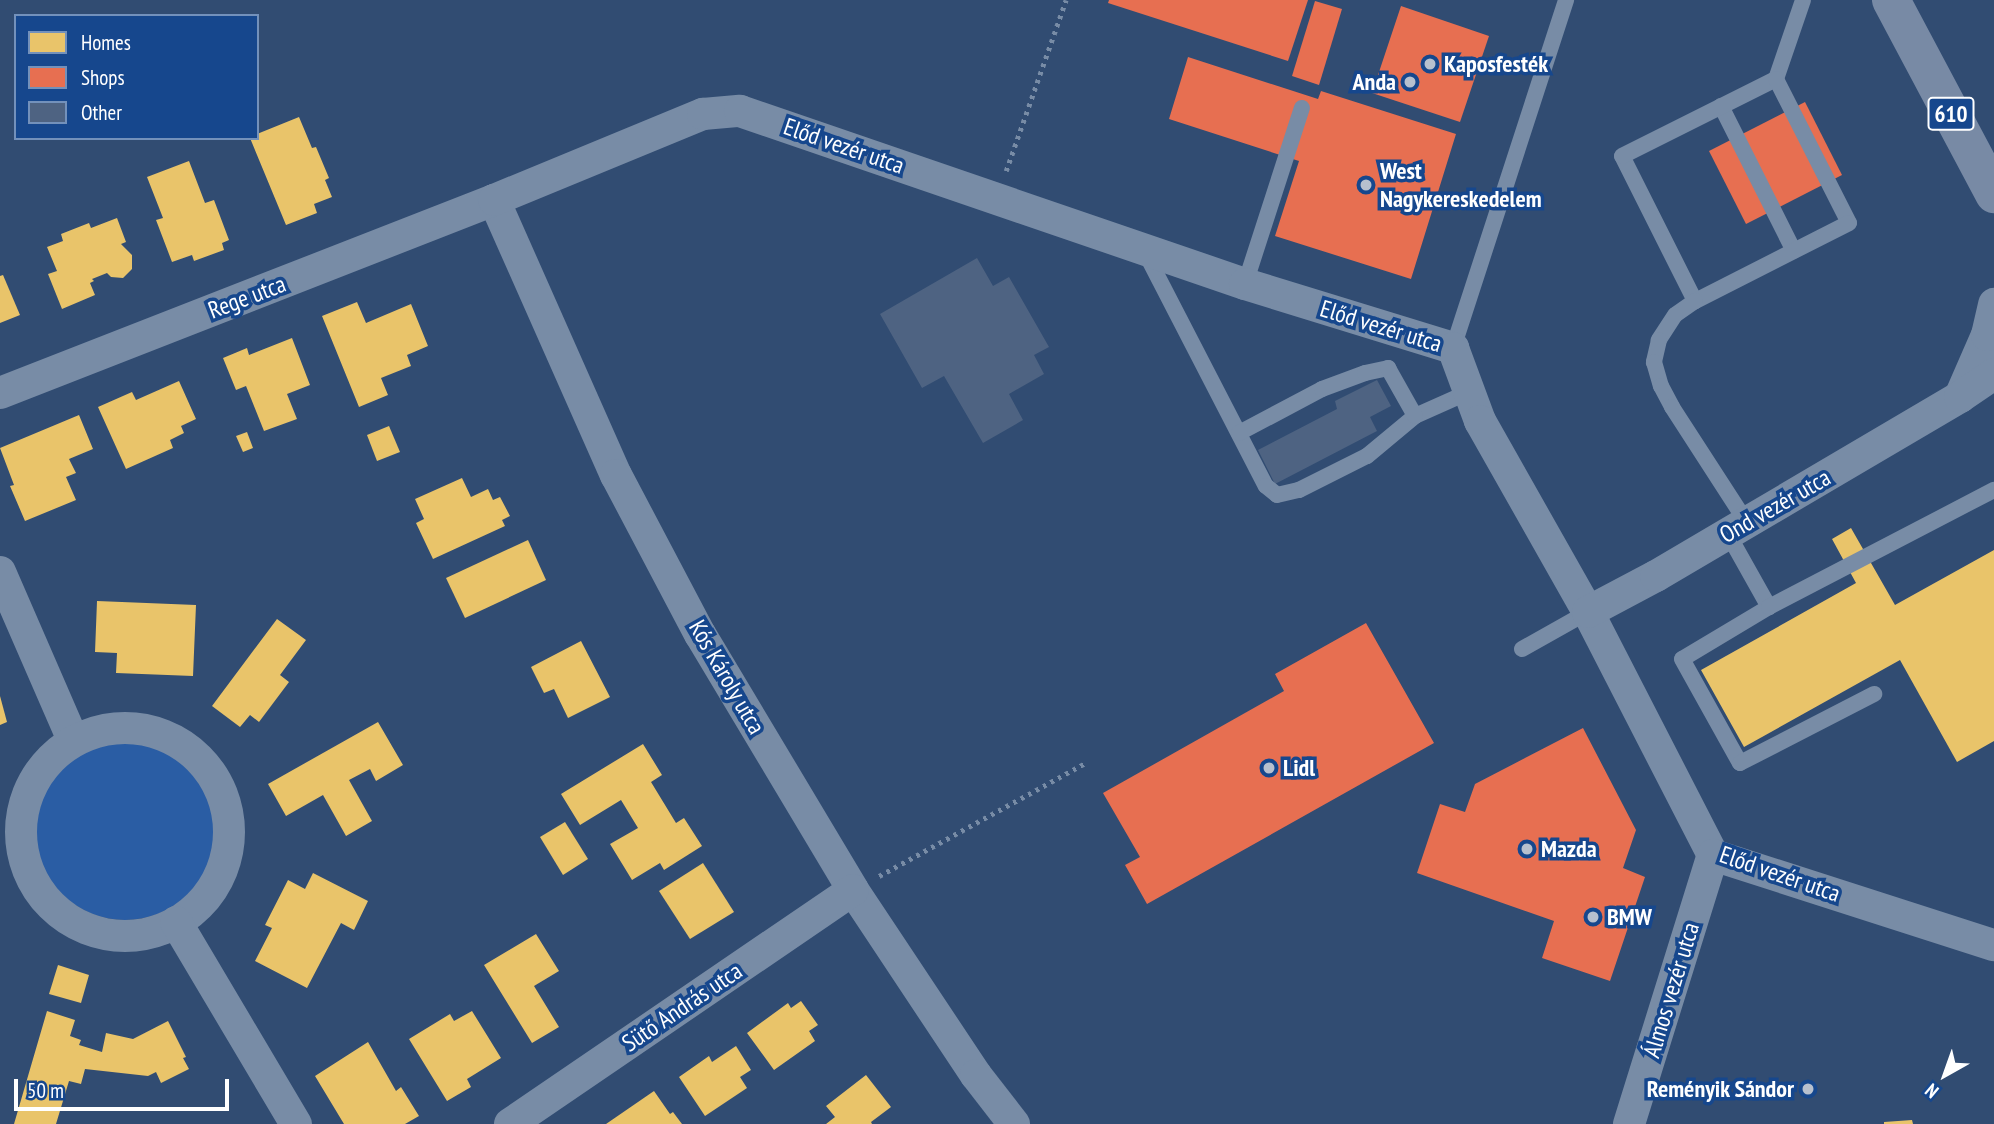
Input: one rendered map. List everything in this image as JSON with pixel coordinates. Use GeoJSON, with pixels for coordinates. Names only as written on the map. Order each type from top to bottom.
{"type":"FeatureCollection","features":[{"type":"Feature","properties":{"kind":"main road","name":"610"},"geometry":{"type":"LineString","coordinates":[[1891,0],[1994,193]]}},
{"type":"Feature","properties":{"kind":"street","name":"Előd vezér utca"},"geometry":{"type":"LineString","coordinates":[[494,200],[703,114],[740,111],[1245,284],[1452,348],[1480,421],[1588,612],[1713,855],[1994,945]]}},
{"type":"Feature","properties":{"kind":"street"},"geometry":{"type":"LineString","coordinates":[[1994,193],[1994,202]]}},
{"type":"Feature","properties":{"kind":"street","name":"Rege utca"},"geometry":{"type":"LineString","coordinates":[[0,393],[494,200]]}},
{"type":"Feature","properties":{"kind":"street","name":"Kós Károly utca"},"geometry":{"type":"LineString","coordinates":[[494,200],[623,487],[700,634],[853,890],[976,1075],[1014,1124]]}},
{"type":"Feature","properties":{"kind":"street"},"geometry":{"type":"LineString","coordinates":[[1960,397],[1987,335],[1994,304]]}},
{"type":"Feature","properties":{"kind":"street","name":"Ond vezér utca"},"geometry":{"type":"LineString","coordinates":[[1588,612],[1737,528],[1960,397],[1994,374]]}},
{"type":"Feature","properties":{"kind":"street","name":"Ond vezér utca"},"geometry":{"type":"LineString","coordinates":[[1960,397],[1994,391]]}},
{"type":"Feature","properties":{"kind":"street"},"geometry":{"type":"LineString","coordinates":[[0,572],[73,740]]}},
{"type":"Feature","properties":{"kind":"street"},"geometry":{"type":"LineString","coordinates":[[108,728],[145,729],[180,742],[208,768],[225,801],[230,838],[221,874],[200,905],[176,922],[169,927],[135,936],[100,933],[67,919],[41,895],[25,863],[23,851],[20,828],[27,793],[45,763],[73,740],[108,728]]}},
{"type":"Feature","properties":{"kind":"street","name":"Álmos vezér utca"},"geometry":{"type":"LineString","coordinates":[[1629,1124],[1713,855]]}},
{"type":"Feature","properties":{"kind":"street","name":"Sütő András utca"},"geometry":{"type":"LineString","coordinates":[[510,1124],[853,890]]}},
{"type":"Feature","properties":{"kind":"street"},"geometry":{"type":"LineString","coordinates":[[176,922],[296,1124]]}},
{"type":"Feature","properties":{"kind":"lane"},"geometry":{"type":"LineString","coordinates":[[1452,348],[1566,0]]}},
{"type":"Feature","properties":{"kind":"lane"},"geometry":{"type":"LineString","coordinates":[[1695,301],[1622,156],[1776,79],[1803,0]]}},
{"type":"Feature","properties":{"kind":"lane"},"geometry":{"type":"LineString","coordinates":[[1769,607],[1737,528],[1661,386],[1654,362],[1659,340],[1675,315],[1695,301],[1849,223],[1776,79]]}},
{"type":"Feature","properties":{"kind":"lane"},"geometry":{"type":"LineString","coordinates":[[1721,106],[1794,251]]}},
{"type":"Feature","properties":{"kind":"lane"},"geometry":{"type":"LineString","coordinates":[[1245,284],[1303,108]]}},
{"type":"Feature","properties":{"kind":"lane"},"geometry":{"type":"LineString","coordinates":[[1143,249],[1266,486],[1278,495],[1299,491],[1367,456],[1415,416],[1469,392]]}},
{"type":"Feature","properties":{"kind":"lane"},"geometry":{"type":"LineString","coordinates":[[1239,433],[1322,389],[1365,373],[1388,368],[1415,416]]}},
{"type":"Feature","properties":{"kind":"lane"},"geometry":{"type":"LineString","coordinates":[[1874,694],[1740,763],[1682,660],[1769,607],[1994,490]]}},
{"type":"Feature","properties":{"kind":"lane"},"geometry":{"type":"LineString","coordinates":[[1522,649],[1588,612]]}},
{"type":"Feature","properties":{"kind":"path"},"geometry":{"type":"LineString","coordinates":[[997,199],[1066,0]]}},
{"type":"Feature","properties":{"kind":"path"},"geometry":{"type":"LineString","coordinates":[[853,890],[1087,762]]}},
{"type":"Feature","properties":{"kind":"shaded area"},"geometry":{"type":"Polygon","coordinates":[[[125,740],[159,747],[189,766],[208,796],[215,830],[208,864],[189,894],[159,913],[125,920],[91,913],[61,894],[42,864],[35,830],[42,796],[61,766],[91,747],[125,740]]]}},
{"type":"Feature","properties":{"kind":"building: Homes"},"geometry":{"type":"Polygon","coordinates":[[[299,117],[329,178],[325,180],[332,197],[314,204],[317,213],[286,225],[251,140],[259,140],[259,133],[299,117]]]}},
{"type":"Feature","properties":{"kind":"building: Homes"},"geometry":{"type":"Polygon","coordinates":[[[189,161],[205,203],[214,200],[229,240],[222,243],[224,250],[194,261],[192,255],[172,262],[156,220],[163,218],[147,177],[189,161]]]}},
{"type":"Feature","properties":{"kind":"building: Homes"},"geometry":{"type":"Polygon","coordinates":[[[117,218],[126,242],[121,244],[132,255],[132,269],[123,278],[111,277],[107,273],[92,279],[94,281],[90,283],[95,295],[62,309],[48,274],[57,271],[47,247],[63,241],[61,234],[89,223],[91,228],[117,218]]]}},
{"type":"Feature","properties":{"kind":"building: Homes"},"geometry":{"type":"Polygon","coordinates":[[[3,275],[20,315],[0,323],[0,276],[3,275]]]}},
{"type":"Feature","properties":{"kind":"building: Homes"},"geometry":{"type":"Polygon","coordinates":[[[357,302],[366,323],[411,304],[428,346],[407,355],[411,366],[381,378],[388,395],[359,407],[322,316],[357,302]]]}},
{"type":"Feature","properties":{"kind":"building: Homes"},"geometry":{"type":"Polygon","coordinates":[[[292,338],[310,385],[287,394],[297,419],[264,431],[246,386],[236,390],[223,358],[247,348],[249,355],[292,338]]]}},
{"type":"Feature","properties":{"kind":"building: Homes"},"geometry":{"type":"Polygon","coordinates":[[[179,381],[196,419],[181,426],[184,433],[170,440],[173,448],[126,469],[98,407],[132,392],[136,400],[179,381]]]}},
{"type":"Feature","properties":{"kind":"building: Homes"},"geometry":{"type":"Polygon","coordinates":[[[79,415],[93,449],[69,459],[76,473],[66,477],[76,500],[25,521],[10,486],[14,485],[0,448],[79,415]]]}},
{"type":"Feature","properties":{"kind":"building: Homes"},"geometry":{"type":"Polygon","coordinates":[[[389,426],[400,452],[377,461],[367,435],[389,426]]]}},
{"type":"Feature","properties":{"kind":"building: Homes"},"geometry":{"type":"Polygon","coordinates":[[[247,432],[253,448],[243,452],[236,436],[247,432]]]}},
{"type":"Feature","properties":{"kind":"building: Homes"},"geometry":{"type":"Polygon","coordinates":[[[462,478],[471,497],[488,489],[493,500],[500,497],[510,516],[502,520],[505,526],[433,559],[416,523],[424,519],[415,499],[462,478]]]}},
{"type":"Feature","properties":{"kind":"building: Homes"},"geometry":{"type":"Polygon","coordinates":[[[1851,528],[1895,605],[1994,550],[1994,741],[1957,762],[1900,660],[1744,747],[1701,670],[1856,583],[1832,539],[1851,528]]]}},
{"type":"Feature","properties":{"kind":"building: Homes"},"geometry":{"type":"Polygon","coordinates":[[[528,540],[546,580],[465,618],[446,578],[528,540]]]}},
{"type":"Feature","properties":{"kind":"building: Homes"},"geometry":{"type":"Polygon","coordinates":[[[97,601],[196,605],[193,676],[116,673],[117,653],[95,652],[97,601]]]}},
{"type":"Feature","properties":{"kind":"building: Homes"},"geometry":{"type":"Polygon","coordinates":[[[277,619],[306,640],[280,675],[289,682],[259,722],[250,715],[240,727],[212,706],[277,619]]]}},
{"type":"Feature","properties":{"kind":"building: Homes"},"geometry":{"type":"Polygon","coordinates":[[[581,641],[610,697],[568,718],[554,689],[544,693],[531,667],[581,641]]]}},
{"type":"Feature","properties":{"kind":"building: Homes"},"geometry":{"type":"Polygon","coordinates":[[[0,696],[7,722],[0,725],[0,696]]]}},
{"type":"Feature","properties":{"kind":"building: Homes"},"geometry":{"type":"Polygon","coordinates":[[[378,722],[403,765],[376,781],[370,769],[349,780],[372,821],[346,836],[323,795],[286,816],[268,784],[378,722]]]}},
{"type":"Feature","properties":{"kind":"building: Homes"},"geometry":{"type":"Polygon","coordinates":[[[643,744],[662,775],[651,782],[676,823],[684,818],[702,846],[664,870],[660,863],[632,880],[610,844],[638,828],[621,800],[580,825],[561,794],[643,744]]]}},
{"type":"Feature","properties":{"kind":"building: Homes"},"geometry":{"type":"Polygon","coordinates":[[[565,822],[588,859],[563,875],[540,837],[565,822]]]}},
{"type":"Feature","properties":{"kind":"building: Homes"},"geometry":{"type":"Polygon","coordinates":[[[703,863],[734,912],[690,939],[659,891],[703,863]]]}},
{"type":"Feature","properties":{"kind":"building: Homes"},"geometry":{"type":"Polygon","coordinates":[[[313,873],[368,901],[354,930],[341,923],[307,988],[255,961],[272,928],[265,925],[288,880],[305,889],[313,873]]]}},
{"type":"Feature","properties":{"kind":"building: Homes"},"geometry":{"type":"Polygon","coordinates":[[[536,934],[559,971],[534,986],[559,1027],[532,1043],[484,965],[536,934]]]}},
{"type":"Feature","properties":{"kind":"building: Homes"},"geometry":{"type":"Polygon","coordinates":[[[58,965],[89,975],[81,1003],[49,994],[58,965]]]}},
{"type":"Feature","properties":{"kind":"building: Homes"},"geometry":{"type":"Polygon","coordinates":[[[801,1001],[818,1025],[809,1031],[815,1041],[774,1070],[747,1033],[788,1003],[791,1008],[801,1001]]]}},
{"type":"Feature","properties":{"kind":"building: Homes"},"geometry":{"type":"Polygon","coordinates":[[[47,1011],[75,1020],[70,1036],[81,1040],[79,1045],[102,1052],[106,1033],[133,1039],[168,1021],[189,1069],[161,1083],[156,1072],[148,1076],[85,1069],[81,1084],[69,1081],[56,1124],[14,1124],[47,1011]]]}},
{"type":"Feature","properties":{"kind":"building: Homes"},"geometry":{"type":"Polygon","coordinates":[[[472,1011],[501,1058],[467,1079],[471,1087],[447,1101],[409,1039],[450,1014],[454,1021],[472,1011]]]}},
{"type":"Feature","properties":{"kind":"building: Homes"},"geometry":{"type":"Polygon","coordinates":[[[368,1042],[396,1091],[401,1087],[419,1116],[405,1124],[344,1124],[315,1076],[368,1042]]]}},
{"type":"Feature","properties":{"kind":"building: Homes"},"geometry":{"type":"Polygon","coordinates":[[[736,1046],[751,1070],[740,1077],[747,1088],[705,1116],[679,1077],[709,1056],[712,1062],[736,1046]]]}},
{"type":"Feature","properties":{"kind":"building: Homes"},"geometry":{"type":"Polygon","coordinates":[[[866,1075],[891,1107],[871,1122],[872,1124],[826,1124],[835,1117],[826,1106],[866,1075]]]}},
{"type":"Feature","properties":{"kind":"building: Homes"},"geometry":{"type":"Polygon","coordinates":[[[654,1091],[670,1114],[673,1112],[682,1124],[606,1124],[654,1091]]]}},
{"type":"Feature","properties":{"kind":"building: Homes"},"geometry":{"type":"Polygon","coordinates":[[[1912,1120],[1913,1124],[1884,1124],[1884,1122],[1912,1120]]]}},
{"type":"Feature","properties":{"kind":"building: Shops"},"geometry":{"type":"Polygon","coordinates":[[[1109,0],[1308,0],[1288,61],[1108,3],[1109,0]]]}},
{"type":"Feature","properties":{"kind":"building: Shops"},"geometry":{"type":"Polygon","coordinates":[[[1315,1],[1342,9],[1319,85],[1292,76],[1315,1]]]}},
{"type":"Feature","properties":{"kind":"building: Shops","name":"Kaposfesték"},"geometry":{"type":"Polygon","coordinates":[[[1401,6],[1489,36],[1460,122],[1372,93],[1401,6]]]}},
{"type":"Feature","properties":{"kind":"building: Shops","name":"West Nagykereskedelem"},"geometry":{"type":"Polygon","coordinates":[[[1188,57],[1318,99],[1321,91],[1456,134],[1411,279],[1275,236],[1299,161],[1169,119],[1188,57]]]}},
{"type":"Feature","properties":{"kind":"building: Shops"},"geometry":{"type":"Polygon","coordinates":[[[1805,102],[1842,175],[1746,224],[1709,151],[1805,102]]]}},
{"type":"Feature","properties":{"kind":"building: Shops","name":"Lidl"},"geometry":{"type":"Polygon","coordinates":[[[1366,623],[1434,743],[1147,904],[1125,865],[1140,857],[1103,793],[1284,691],[1275,674],[1366,623]]]}},
{"type":"Feature","properties":{"kind":"building: Shops","name":"Mazda"},"geometry":{"type":"Polygon","coordinates":[[[1583,728],[1636,830],[1623,868],[1645,877],[1610,981],[1542,958],[1554,921],[1417,873],[1440,804],[1465,812],[1475,784],[1583,728]]]}},
{"type":"Feature","properties":{"kind":"building: Other"},"geometry":{"type":"Polygon","coordinates":[[[977,258],[993,286],[1009,277],[1049,347],[1034,355],[1044,374],[1009,394],[1023,420],[983,443],[944,376],[922,388],[880,314],[977,258]]]}},
{"type":"Feature","properties":{"kind":"building: Other"},"geometry":{"type":"Polygon","coordinates":[[[1377,380],[1391,406],[1370,417],[1377,431],[1275,484],[1258,450],[1337,409],[1335,401],[1377,380]]]}},
{"type":"Feature","properties":{"kind":"place","name":"Kaposfesték"},"geometry":{"type":"Point","coordinates":[1430,64]}},
{"type":"Feature","properties":{"kind":"place","name":"Anda"},"geometry":{"type":"Point","coordinates":[1410,82]}},
{"type":"Feature","properties":{"kind":"place","name":"West Nagykereskedelem"},"geometry":{"type":"Point","coordinates":[1366,185]}},
{"type":"Feature","properties":{"kind":"place","name":"Lidl"},"geometry":{"type":"Point","coordinates":[1269,768]}},
{"type":"Feature","properties":{"kind":"place","name":"Mazda"},"geometry":{"type":"Point","coordinates":[1527,849]}},
{"type":"Feature","properties":{"kind":"place","name":"BMW"},"geometry":{"type":"Point","coordinates":[1593,917]}},
{"type":"Feature","properties":{"kind":"place","name":"Reményik Sándor"},"geometry":{"type":"Point","coordinates":[1808,1089]}}]}
